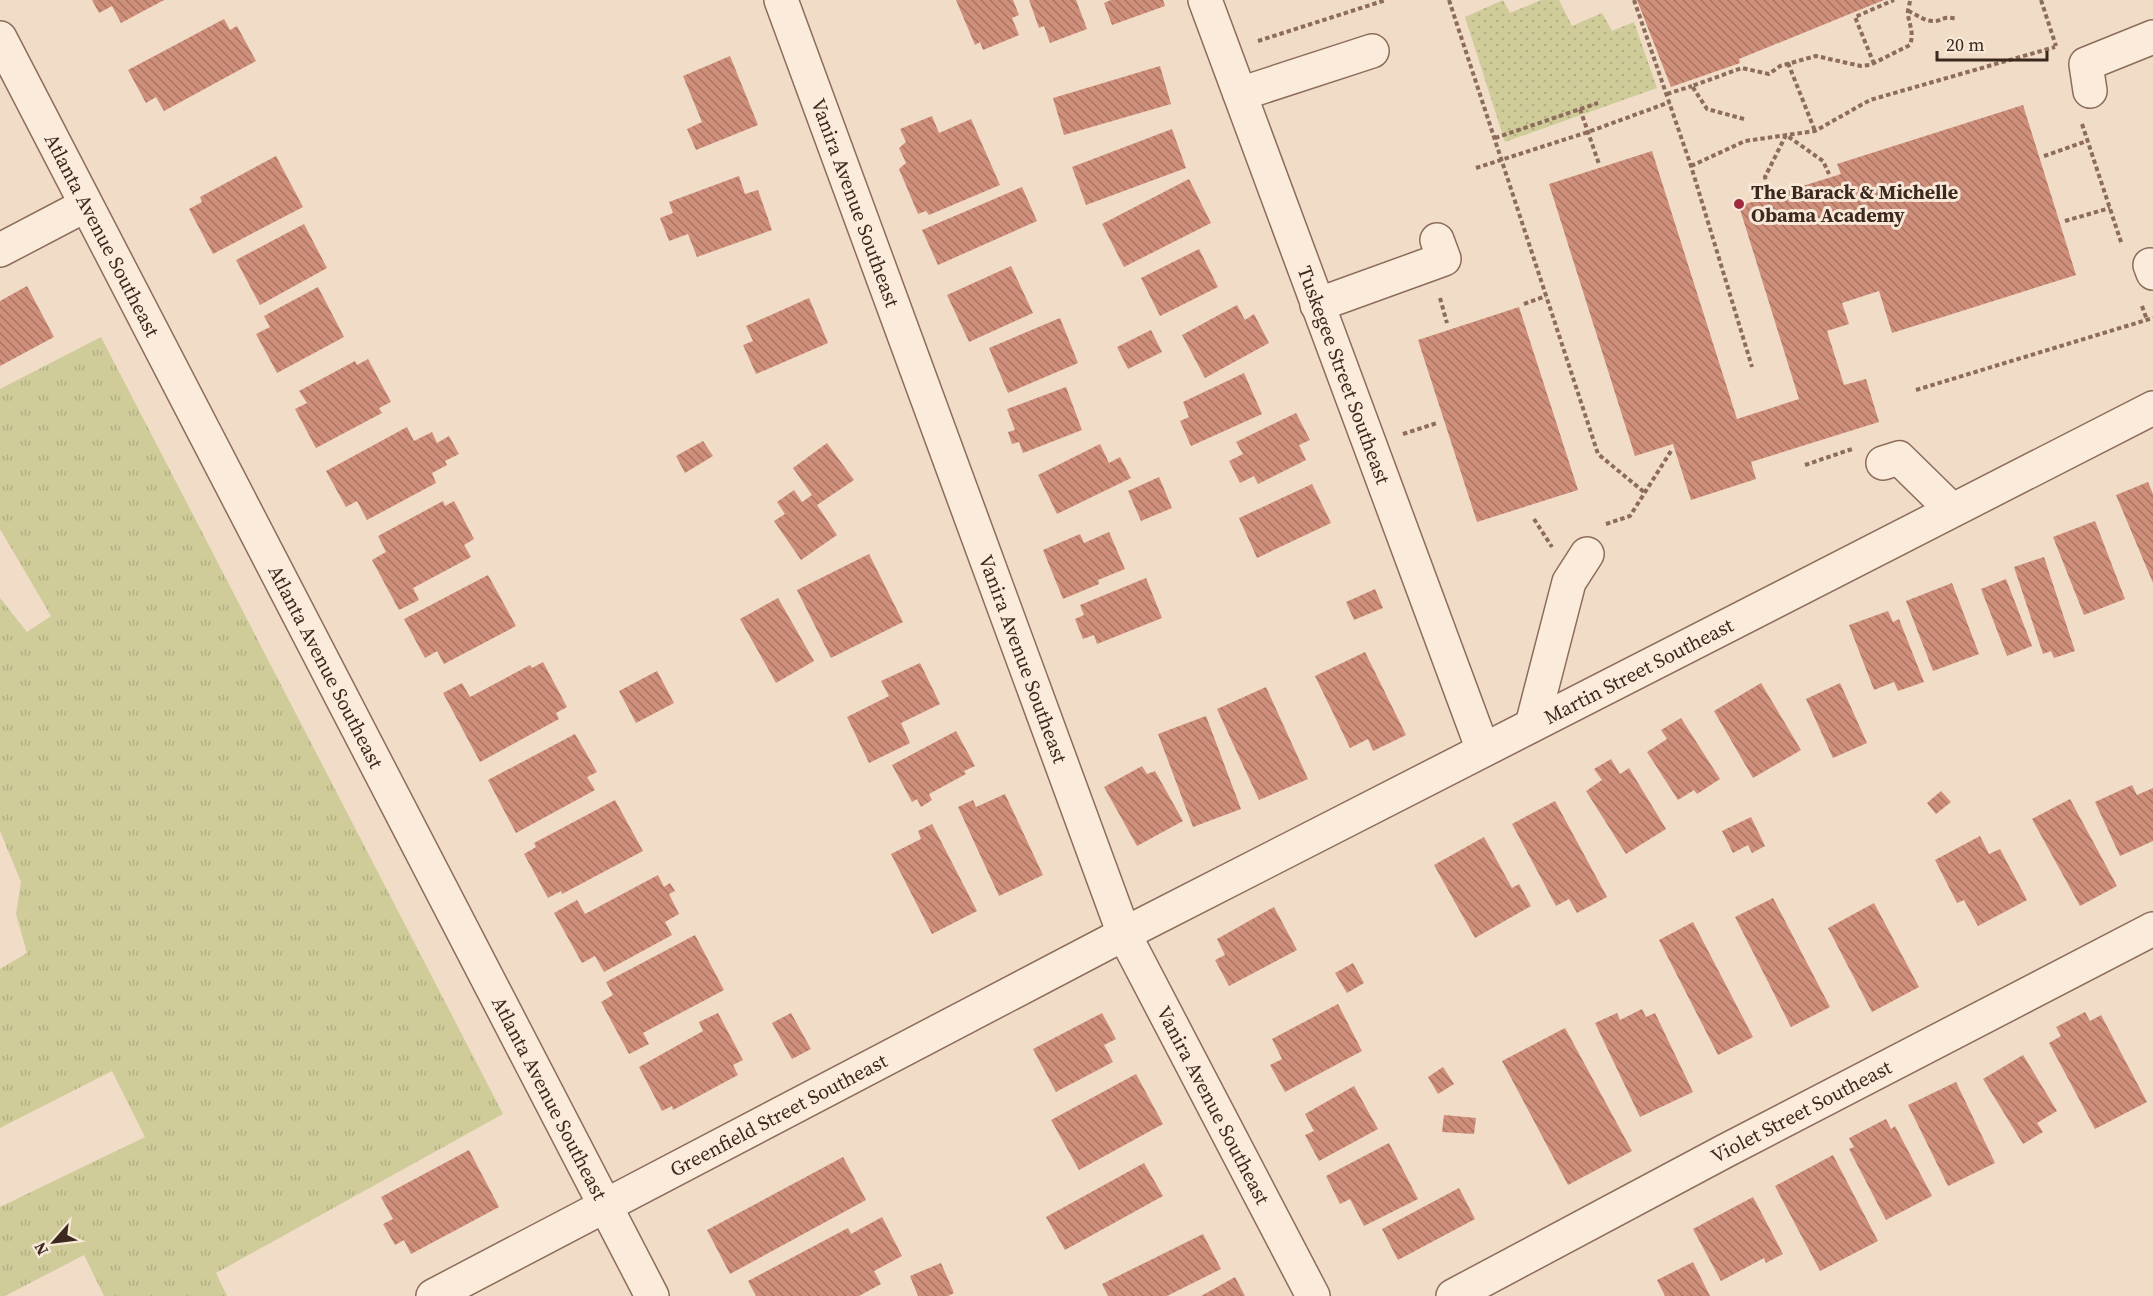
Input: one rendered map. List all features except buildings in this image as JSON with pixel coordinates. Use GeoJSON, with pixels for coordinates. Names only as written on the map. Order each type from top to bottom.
{"type":"FeatureCollection","features":[{"type":"Feature","properties":{"kind":"street","name":"Vanira Avenue Southeast"},"geometry":{"type":"LineString","coordinates":[[781,0],[1124,934],[1313,1296]]}},
{"type":"Feature","properties":{"kind":"street","name":"Tuskegee Street Southeast"},"geometry":{"type":"LineString","coordinates":[[1205,0],[1483,750]]}},
{"type":"Feature","properties":{"kind":"street"},"geometry":{"type":"LineString","coordinates":[[2085,105],[2086,64],[2153,37]]}},
{"type":"Feature","properties":{"kind":"street","name":"Atlanta Avenue Southeast"},"geometry":{"type":"LineString","coordinates":[[0,38],[652,1296]]}},
{"type":"Feature","properties":{"kind":"street"},"geometry":{"type":"LineString","coordinates":[[1240,94],[1372,51]]}},
{"type":"Feature","properties":{"kind":"street"},"geometry":{"type":"LineString","coordinates":[[0,250],[86,206]]}},
{"type":"Feature","properties":{"kind":"street"},"geometry":{"type":"LineString","coordinates":[[1317,305],[1444,260],[1437,240]]}},
{"type":"Feature","properties":{"kind":"street","name":"Martin Street Southeast"},"geometry":{"type":"LineString","coordinates":[[1124,934],[2153,408]]}},
{"type":"Feature","properties":{"kind":"street"},"geometry":{"type":"LineString","coordinates":[[1883,463],[1899,458],[1952,510]]}},
{"type":"Feature","properties":{"kind":"street"},"geometry":{"type":"LineString","coordinates":[[1532,725],[1569,582],[1587,554]]}},
{"type":"Feature","properties":{"kind":"street","name":"Violet Street Southeast"},"geometry":{"type":"LineString","coordinates":[[1453,1296],[1735,1145],[2153,929]]}},
{"type":"Feature","properties":{"kind":"street","name":"Greenfield Street Southeast"},"geometry":{"type":"LineString","coordinates":[[433,1296],[1124,934]]}},
{"type":"Feature","properties":{"kind":"path"},"geometry":{"type":"LineString","coordinates":[[1258,41],[1386,0]]}},
{"type":"Feature","properties":{"kind":"path"},"geometry":{"type":"LineString","coordinates":[[1449,0],[1598,454],[1644,492]]}},
{"type":"Feature","properties":{"kind":"path"},"geometry":{"type":"LineString","coordinates":[[1634,0],[1691,166],[1752,367]]}},
{"type":"Feature","properties":{"kind":"path"},"geometry":{"type":"LineString","coordinates":[[1874,63],[1855,17],[1894,0]]}},
{"type":"Feature","properties":{"kind":"path"},"geometry":{"type":"LineString","coordinates":[[1667,94],[1742,68],[1769,74],[1788,63],[1816,56],[1861,66],[1874,63],[1910,45],[1913,36],[1908,11],[1910,0]]}},
{"type":"Feature","properties":{"kind":"path"},"geometry":{"type":"LineString","coordinates":[[2041,0],[2060,57]]}},
{"type":"Feature","properties":{"kind":"path"},"geometry":{"type":"LineString","coordinates":[[1908,11],[1930,21],[1947,16],[1957,19]]}},
{"type":"Feature","properties":{"kind":"path"},"geometry":{"type":"LineString","coordinates":[[1691,166],[1745,141],[1815,131],[1870,100],[2067,43]]}},
{"type":"Feature","properties":{"kind":"path"},"geometry":{"type":"LineString","coordinates":[[1788,63],[1815,131]]}},
{"type":"Feature","properties":{"kind":"path"},"geometry":{"type":"LineString","coordinates":[[1692,86],[1707,109],[1744,119]]}},
{"type":"Feature","properties":{"kind":"path"},"geometry":{"type":"LineString","coordinates":[[1476,168],[1588,132],[1670,102]]}},
{"type":"Feature","properties":{"kind":"path"},"geometry":{"type":"LineString","coordinates":[[1495,138],[1598,103]]}},
{"type":"Feature","properties":{"kind":"path"},"geometry":{"type":"LineString","coordinates":[[2085,105],[2087,141],[2110,208],[2142,272],[2147,320]]}},
{"type":"Feature","properties":{"kind":"path"},"geometry":{"type":"LineString","coordinates":[[1580,110],[1599,164]]}},
{"type":"Feature","properties":{"kind":"path"},"geometry":{"type":"LineString","coordinates":[[1786,135],[1823,161],[1829,174]]}},
{"type":"Feature","properties":{"kind":"path"},"geometry":{"type":"LineString","coordinates":[[1769,194],[1765,177],[1786,135]]}},
{"type":"Feature","properties":{"kind":"path"},"geometry":{"type":"LineString","coordinates":[[2044,156],[2087,141]]}},
{"type":"Feature","properties":{"kind":"path"},"geometry":{"type":"LineString","coordinates":[[2065,221],[2110,208]]}},
{"type":"Feature","properties":{"kind":"path"},"geometry":{"type":"LineString","coordinates":[[1524,304],[1546,296]]}},
{"type":"Feature","properties":{"kind":"path"},"geometry":{"type":"LineString","coordinates":[[1916,390],[2153,318]]}},
{"type":"Feature","properties":{"kind":"path"},"geometry":{"type":"LineString","coordinates":[[1399,435],[1437,423]]}},
{"type":"Feature","properties":{"kind":"path"},"geometry":{"type":"LineString","coordinates":[[1657,473],[1671,452]]}},
{"type":"Feature","properties":{"kind":"path"},"geometry":{"type":"LineString","coordinates":[[1534,519],[1553,548]]}},
{"type":"Feature","properties":{"kind":"green space"},"geometry":{"type":"Polygon","coordinates":[[[1503,0],[1510,13],[1541,0],[1559,0],[1572,26],[1602,13],[1612,31],[1634,22],[1657,88],[1505,142],[1465,17],[1503,0]]]}},
{"type":"Feature","properties":{"kind":"green space"},"geometry":{"type":"Polygon","coordinates":[[[101,337],[503,1114],[216,1273],[227,1296],[104,1296],[84,1255],[5,1296],[0,1296],[0,1207],[145,1137],[112,1071],[0,1128],[0,969],[27,953],[16,914],[21,882],[0,831],[0,598],[27,632],[51,616],[0,529],[0,389],[101,337]]]}},
{"type":"Feature","properties":{"kind":"place","name":"The Barack & Michelle Obama Academy"},"geometry":{"type":"Point","coordinates":[1739,204]}}]}
